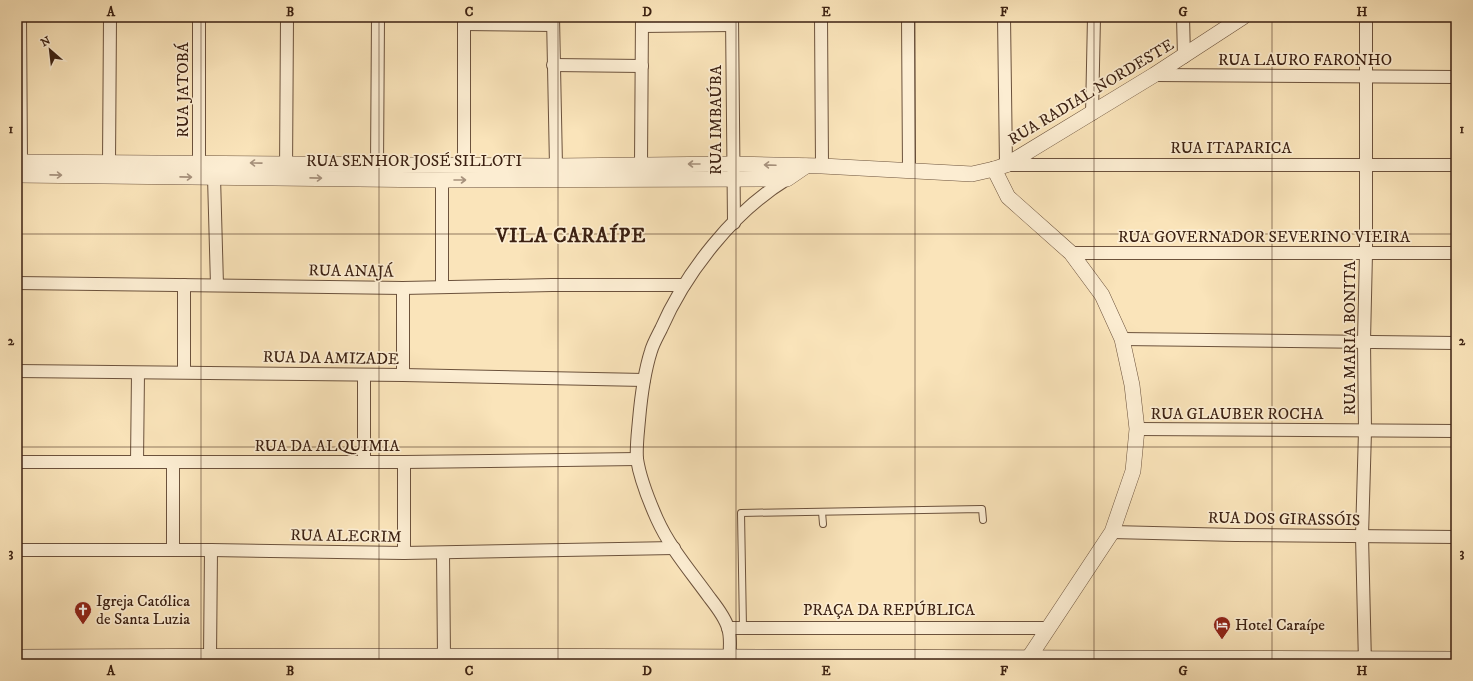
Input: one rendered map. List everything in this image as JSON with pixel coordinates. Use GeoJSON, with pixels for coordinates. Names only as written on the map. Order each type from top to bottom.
{"type":"FeatureCollection","features":[{"type":"Feature","properties":{"kind":"main road"},"geometry":{"type":"LineString","coordinates":[[17,658],[444,658],[1026,662],[1365,662],[1456,660]]}},
{"type":"Feature","properties":{"kind":"street"},"geometry":{"type":"LineString","coordinates":[[18,166],[20,17]]}},
{"type":"Feature","properties":{"kind":"street"},"geometry":{"type":"LineString","coordinates":[[109,163],[110,17]]}},
{"type":"Feature","properties":{"kind":"street","name":"RUA JATOBÁ"},"geometry":{"type":"LineString","coordinates":[[199,17],[199,162]]}},
{"type":"Feature","properties":{"kind":"street"},"geometry":{"type":"LineString","coordinates":[[286,171],[287,17]]}},
{"type":"Feature","properties":{"kind":"street"},"geometry":{"type":"LineString","coordinates":[[376,165],[378,17]]}},
{"type":"Feature","properties":{"kind":"street"},"geometry":{"type":"LineString","coordinates":[[821,17],[822,166]]}},
{"type":"Feature","properties":{"kind":"street"},"geometry":{"type":"LineString","coordinates":[[908,17],[909,170]]}},
{"type":"Feature","properties":{"kind":"street"},"geometry":{"type":"LineString","coordinates":[[1004,17],[1000,167],[1008,197],[1071,253],[1102,295],[1122,339],[1132,385],[1137,429],[1133,472],[1112,532],[1026,662]]}},
{"type":"Feature","properties":{"kind":"street"},"geometry":{"type":"LineString","coordinates":[[1092,114],[1094,17]]}},
{"type":"Feature","properties":{"kind":"street"},"geometry":{"type":"LineString","coordinates":[[1183,17],[1184,56]]}},
{"type":"Feature","properties":{"kind":"street","name":"RUA RADIAL NORDESTE"},"geometry":{"type":"LineString","coordinates":[[972,174],[1000,167],[1092,114],[1243,17]]}},
{"type":"Feature","properties":{"kind":"street","name":"RUA MARIA BONITA"},"geometry":{"type":"LineString","coordinates":[[1365,662],[1362,536],[1365,431],[1364,341],[1367,164],[1366,17]]}},
{"type":"Feature","properties":{"kind":"street"},"geometry":{"type":"LineString","coordinates":[[464,165],[464,20],[553,21],[556,166]]}},
{"type":"Feature","properties":{"kind":"street"},"geometry":{"type":"LineString","coordinates":[[641,164],[642,22],[732,21]]}},
{"type":"Feature","properties":{"kind":"street","name":"RUA IMBAÚBA"},"geometry":{"type":"LineString","coordinates":[[732,21],[734,223]]}},
{"type":"Feature","properties":{"kind":"street"},"geometry":{"type":"LineString","coordinates":[[554,65],[642,66]]}},
{"type":"Feature","properties":{"kind":"street","name":"RUA LAURO FARONHO"},"geometry":{"type":"LineString","coordinates":[[1154,75],[1456,77]]}},
{"type":"Feature","properties":{"kind":"street","name":"RUA SENHOR JOSÉ SILLOTI"},"geometry":{"type":"LineString","coordinates":[[18,166],[199,162],[286,171],[442,180],[787,179]]}},
{"type":"Feature","properties":{"kind":"street","name":"RUA SENHOR JOSÉ SILLOTI"},"geometry":{"type":"LineString","coordinates":[[18,166],[214,177],[376,165],[556,166],[733,164],[822,166],[972,174]]}},
{"type":"Feature","properties":{"kind":"street","name":"RUA ITAPARICA"},"geometry":{"type":"LineString","coordinates":[[1000,167],[1367,164],[1456,165]]}},
{"type":"Feature","properties":{"kind":"street"},"geometry":{"type":"LineString","coordinates":[[729,661],[730,640],[728,628],[717,609],[674,548],[658,521],[648,499],[637,459],[639,413],[644,380],[651,350],[667,315],[684,285],[706,254],[749,207],[769,190],[806,166]]}},
{"type":"Feature","properties":{"kind":"street"},"geometry":{"type":"LineString","coordinates":[[214,177],[217,285]]}},
{"type":"Feature","properties":{"kind":"street"},"geometry":{"type":"LineString","coordinates":[[442,180],[442,287]]}},
{"type":"Feature","properties":{"kind":"street","name":"RUA GOVERNADOR SEVERINO VIEIRA"},"geometry":{"type":"LineString","coordinates":[[1071,253],[1456,253]]}},
{"type":"Feature","properties":{"kind":"street","name":"RUA ANAJÁ"},"geometry":{"type":"LineString","coordinates":[[17,283],[403,288],[552,285],[684,285]]}},
{"type":"Feature","properties":{"kind":"street"},"geometry":{"type":"LineString","coordinates":[[184,285],[184,372]]}},
{"type":"Feature","properties":{"kind":"street"},"geometry":{"type":"LineString","coordinates":[[403,288],[403,375]]}},
{"type":"Feature","properties":{"kind":"street"},"geometry":{"type":"LineString","coordinates":[[1122,339],[1456,343]]}},
{"type":"Feature","properties":{"kind":"street","name":"RUA DA AMIZADE"},"geometry":{"type":"LineString","coordinates":[[17,371],[364,374],[644,380]]}},
{"type":"Feature","properties":{"kind":"street"},"geometry":{"type":"LineString","coordinates":[[137,462],[138,373]]}},
{"type":"Feature","properties":{"kind":"street"},"geometry":{"type":"LineString","coordinates":[[364,374],[364,462]]}},
{"type":"Feature","properties":{"kind":"street","name":"RUA GLAUBER ROCHA"},"geometry":{"type":"LineString","coordinates":[[1137,429],[1456,431]]}},
{"type":"Feature","properties":{"kind":"street","name":"RUA DA ALQUIMIA"},"geometry":{"type":"LineString","coordinates":[[17,462],[404,462],[637,459]]}},
{"type":"Feature","properties":{"kind":"street"},"geometry":{"type":"LineString","coordinates":[[173,462],[173,550]]}},
{"type":"Feature","properties":{"kind":"street"},"geometry":{"type":"LineString","coordinates":[[404,462],[404,553]]}},
{"type":"Feature","properties":{"kind":"street","name":"RUA DOS GIRASSÓIS"},"geometry":{"type":"LineString","coordinates":[[1112,532],[1456,537]]}},
{"type":"Feature","properties":{"kind":"street","name":"RUA ALECRIM"},"geometry":{"type":"LineString","coordinates":[[17,550],[211,550],[443,553],[674,548]]}},
{"type":"Feature","properties":{"kind":"street"},"geometry":{"type":"LineString","coordinates":[[203,659],[211,550]]}},
{"type":"Feature","properties":{"kind":"street"},"geometry":{"type":"LineString","coordinates":[[443,553],[444,658]]}},
{"type":"Feature","properties":{"kind":"street","name":"PRAÇA DA REPÚBLICA"},"geometry":{"type":"LineString","coordinates":[[728,628],[1049,628]]}},
{"type":"Feature","properties":{"kind":"lane"},"geometry":{"type":"LineString","coordinates":[[743,628],[741,513],[982,509],[983,520]]}},
{"type":"Feature","properties":{"kind":"lane"},"geometry":{"type":"LineString","coordinates":[[822,512],[823,524]]}},
{"type":"Feature","properties":{"kind":"place","name":"Igreja Católica de Santa Luzia"},"geometry":{"type":"Point","coordinates":[83,625]}},
{"type":"Feature","properties":{"kind":"place","name":"Hotel Caraípe"},"geometry":{"type":"Point","coordinates":[1222,640]}},
{"type":"Feature","properties":{"kind":"district","name":"VILA CARAÍPE"},"geometry":{"type":"Point","coordinates":[571,236]}}]}
